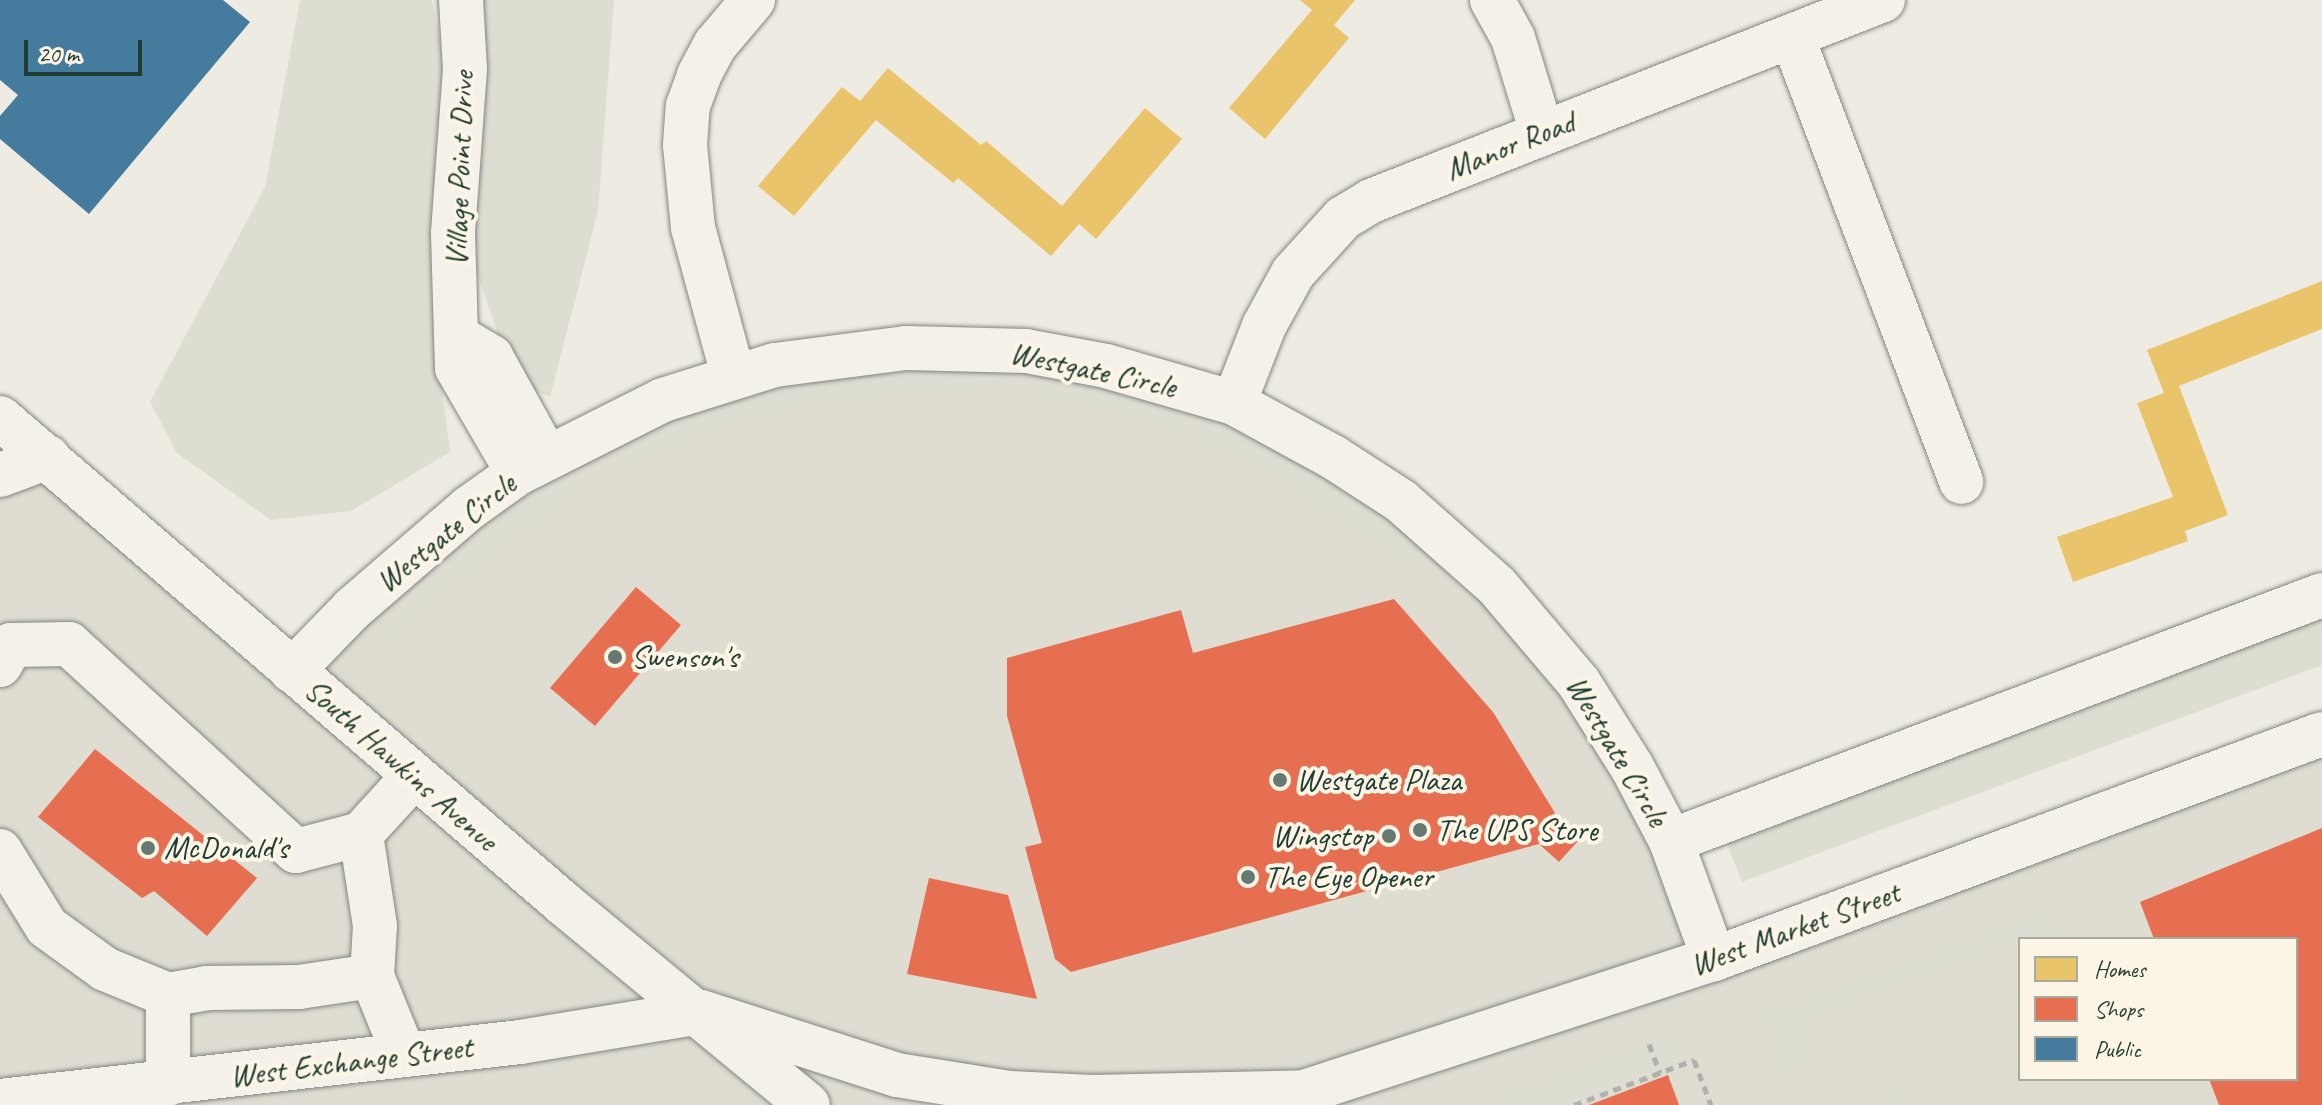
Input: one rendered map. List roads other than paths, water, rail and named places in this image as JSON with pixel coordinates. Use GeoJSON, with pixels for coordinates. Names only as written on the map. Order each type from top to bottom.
{"type":"FeatureCollection","features":[{"type":"Feature","properties":{"kind":"main road","name":"Village Point Drive"},"geometry":{"type":"LineString","coordinates":[[461,0],[465,69],[453,234],[458,337],[491,357],[532,466]]}},
{"type":"Feature","properties":{"kind":"main road"},"geometry":{"type":"LineString","coordinates":[[733,375],[693,228],[685,145],[688,106],[699,75],[715,45],[753,0]]}},
{"type":"Feature","properties":{"kind":"main road"},"geometry":{"type":"LineString","coordinates":[[1492,0],[1513,38],[1542,133]]}},
{"type":"Feature","properties":{"kind":"main road","name":"Manor Road"},"geometry":{"type":"LineString","coordinates":[[1234,403],[1264,326],[1293,273],[1343,218],[1371,201],[1883,0]]}},
{"type":"Feature","properties":{"kind":"main road"},"geometry":{"type":"LineString","coordinates":[[1792,36],[1961,482]]}},
{"type":"Feature","properties":{"kind":"main road","name":"Westgate Circle"},"geometry":{"type":"LineString","coordinates":[[292,671],[352,609],[469,508],[532,466],[663,400],[733,375],[835,354],[969,348],[1106,366],[1234,403],[1401,501],[1496,585],[1579,683],[1632,767],[1671,841],[1714,959]]}},
{"type":"Feature","properties":{"kind":"main road","name":"South Hawkins Avenue"},"geometry":{"type":"LineString","coordinates":[[0,418],[414,776],[701,1012],[808,1105]]}},
{"type":"Feature","properties":{"kind":"main road"},"geometry":{"type":"LineString","coordinates":[[0,475],[48,457]]}},
{"type":"Feature","properties":{"kind":"main road"},"geometry":{"type":"LineString","coordinates":[[1671,841],[2322,595]]}},
{"type":"Feature","properties":{"kind":"main road"},"geometry":{"type":"LineString","coordinates":[[0,665],[11,645],[69,644],[296,851],[361,834],[414,776]]}},
{"type":"Feature","properties":{"kind":"main road","name":"West Market Street"},"geometry":{"type":"LineString","coordinates":[[1262,1105],[1714,959],[2322,734]]}},
{"type":"Feature","properties":{"kind":"main road"},"geometry":{"type":"LineString","coordinates":[[361,834],[375,926],[372,976],[404,1055]]}},
{"type":"Feature","properties":{"kind":"main road"},"geometry":{"type":"LineString","coordinates":[[0,851],[47,927],[105,969],[168,995],[206,988],[299,987],[372,976]]}},
{"type":"Feature","properties":{"kind":"main road"},"geometry":{"type":"LineString","coordinates":[[168,995],[168,1084]]}},
{"type":"Feature","properties":{"kind":"main road"},"geometry":{"type":"LineString","coordinates":[[701,1012],[897,1075],[1010,1093],[1092,1097],[1307,1092]]}},
{"type":"Feature","properties":{"kind":"main road","name":"West Exchange Street"},"geometry":{"type":"LineString","coordinates":[[0,1101],[404,1055],[701,1012]]}},
{"type":"Feature","properties":{"kind":"place","name":"Swenson's"},"geometry":{"type":"Point","coordinates":[615,657]}},
{"type":"Feature","properties":{"kind":"place","name":"Westgate Plaza"},"geometry":{"type":"Point","coordinates":[1280,780]}},
{"type":"Feature","properties":{"kind":"place","name":"The UPS Store"},"geometry":{"type":"Point","coordinates":[1420,830]}},
{"type":"Feature","properties":{"kind":"place","name":"Wingstop"},"geometry":{"type":"Point","coordinates":[1389,836]}},
{"type":"Feature","properties":{"kind":"place","name":"McDonald's"},"geometry":{"type":"Point","coordinates":[148,848]}},
{"type":"Feature","properties":{"kind":"place","name":"The Eye Opener"},"geometry":{"type":"Point","coordinates":[1248,877]}}]}
